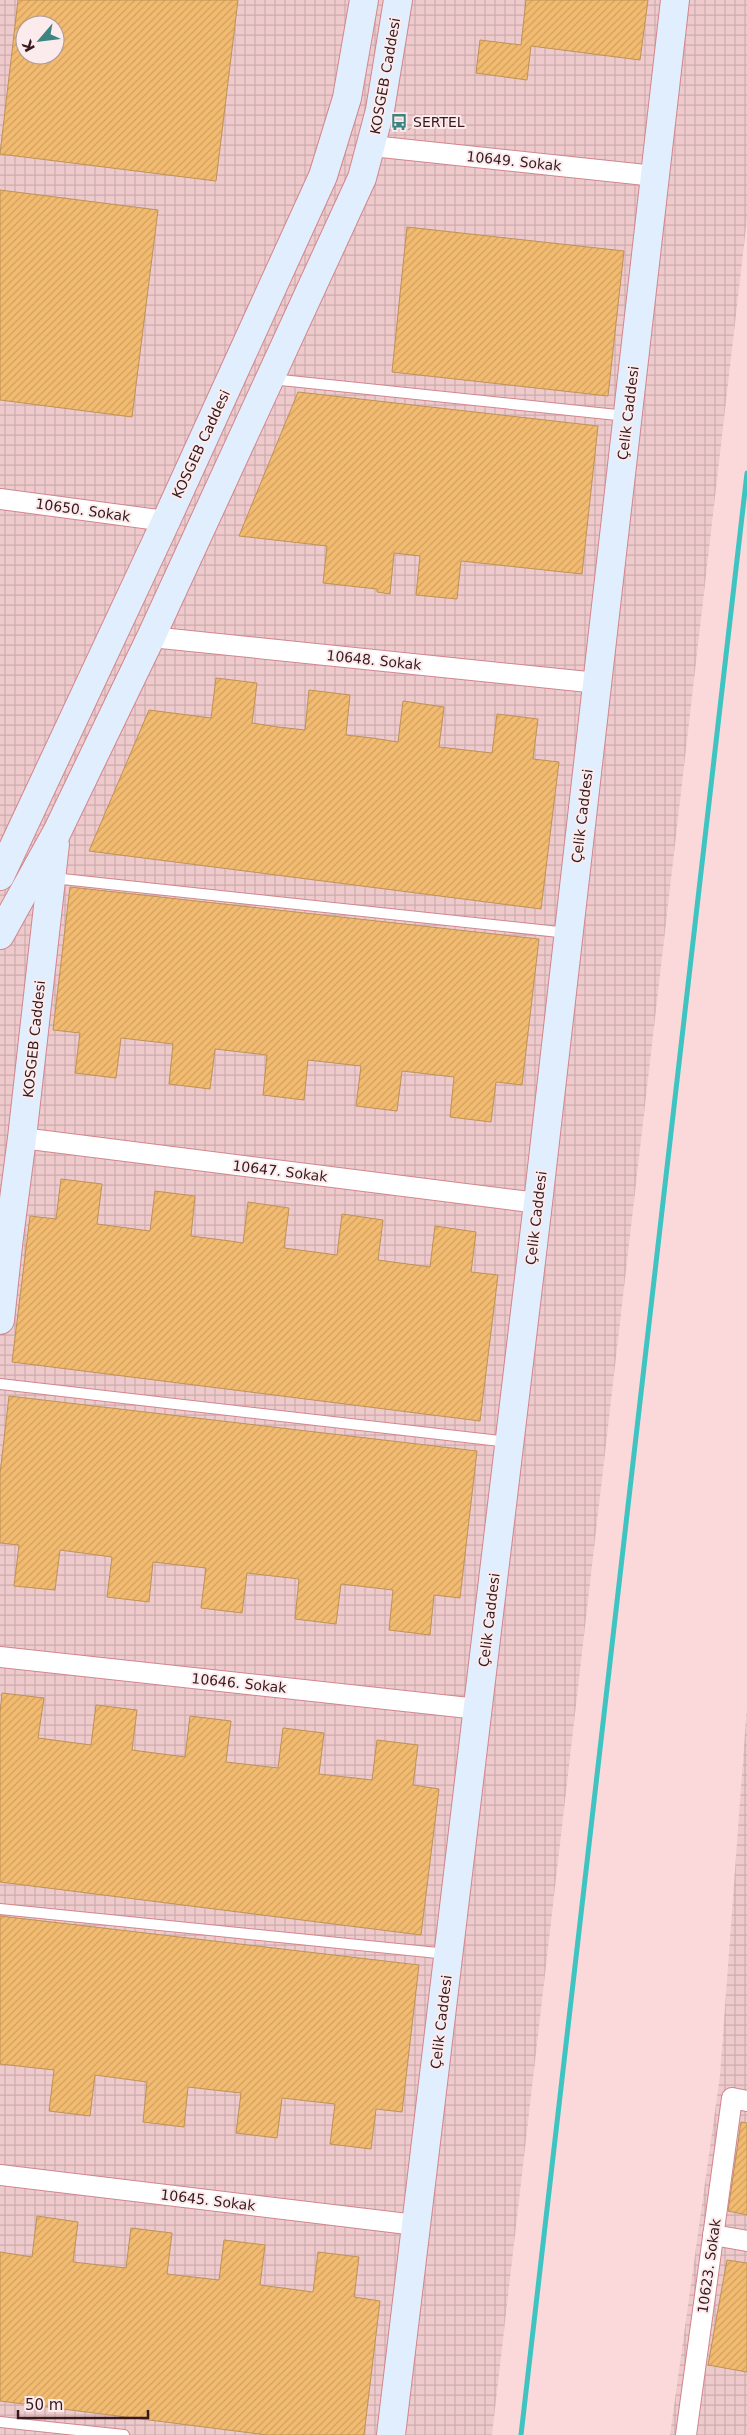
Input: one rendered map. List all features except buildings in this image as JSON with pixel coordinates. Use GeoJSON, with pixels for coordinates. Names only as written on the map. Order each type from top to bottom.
{"type":"FeatureCollection","features":[{"type":"Feature","properties":{"kind":"main road","name":"KOSGEB Caddesi"},"geometry":{"type":"LineString","coordinates":[[0,876],[166,521],[323,176],[336,140],[347,98],[364,0]]}},
{"type":"Feature","properties":{"kind":"main road","name":"KOSGEB Caddesi"},"geometry":{"type":"LineString","coordinates":[[0,935],[57,832],[151,637],[362,178],[372,146],[387,74],[398,0]]}},
{"type":"Feature","properties":{"kind":"main road","name":"Çelik Caddesi"},"geometry":{"type":"LineString","coordinates":[[391,2435],[538,1204],[674,0]]}},
{"type":"Feature","properties":{"kind":"main road","name":"KOSGEB Caddesi"},"geometry":{"type":"LineString","coordinates":[[0,1320],[57,832]]}},
{"type":"Feature","properties":{"kind":"main road","name":"KOSGEB Caddesi"},"geometry":{"type":"LineString","coordinates":[[0,1205],[8,1245]]}},
{"type":"Feature","properties":{"kind":"street","name":"10649. Sokak"},"geometry":{"type":"LineString","coordinates":[[372,146],[655,176]]}},
{"type":"Feature","properties":{"kind":"street","name":"10650. Sokak"},"geometry":{"type":"LineString","coordinates":[[0,499],[166,521]]}},
{"type":"Feature","properties":{"kind":"street","name":"10648. Sokak"},"geometry":{"type":"LineString","coordinates":[[151,637],[598,683]]}},
{"type":"Feature","properties":{"kind":"street","name":"10647. Sokak"},"geometry":{"type":"LineString","coordinates":[[22,1138],[538,1204]]}},
{"type":"Feature","properties":{"kind":"street","name":"10646. Sokak"},"geometry":{"type":"LineString","coordinates":[[0,1657],[478,1710]]}},
{"type":"Feature","properties":{"kind":"street","name":"10623. Sokak"},"geometry":{"type":"LineString","coordinates":[[692,2434],[713,2235],[739,2099]]}},
{"type":"Feature","properties":{"kind":"street","name":"10645. Sokak"},"geometry":{"type":"LineString","coordinates":[[0,2175],[416,2225]]}},
{"type":"Feature","properties":{"kind":"street"},"geometry":{"type":"LineString","coordinates":[[713,2235],[747,2241]]}},
{"type":"Feature","properties":{"kind":"lane"},"geometry":{"type":"LineString","coordinates":[[269,379],[628,416]]}},
{"type":"Feature","properties":{"kind":"lane"},"geometry":{"type":"LineString","coordinates":[[52,878],[569,933]]}},
{"type":"Feature","properties":{"kind":"lane"},"geometry":{"type":"LineString","coordinates":[[0,1384],[510,1442]]}},
{"type":"Feature","properties":{"kind":"lane"},"geometry":{"type":"LineString","coordinates":[[0,1909],[449,1954]]}},
{"type":"Feature","properties":{"kind":"lane"},"geometry":{"type":"LineString","coordinates":[[0,2422],[124,2435]]}},
{"type":"Feature","properties":{"kind":"shaded area"},"geometry":{"type":"Polygon","coordinates":[[[0,0],[747,0],[747,219],[492,2435],[0,2435],[0,0]]]}},
{"type":"Feature","properties":{"kind":"shaded area"},"geometry":{"type":"Polygon","coordinates":[[[747,1706],[747,2435],[670,2435],[720,2075],[747,1706]]]}},
{"type":"Feature","properties":{"kind":"waterway"},"geometry":{"type":"LineString","coordinates":[[521,2435],[747,473]]}},
{"type":"Feature","properties":{"kind":"place","name":"SERTEL"},"geometry":{"type":"Point","coordinates":[399,122]}}]}
